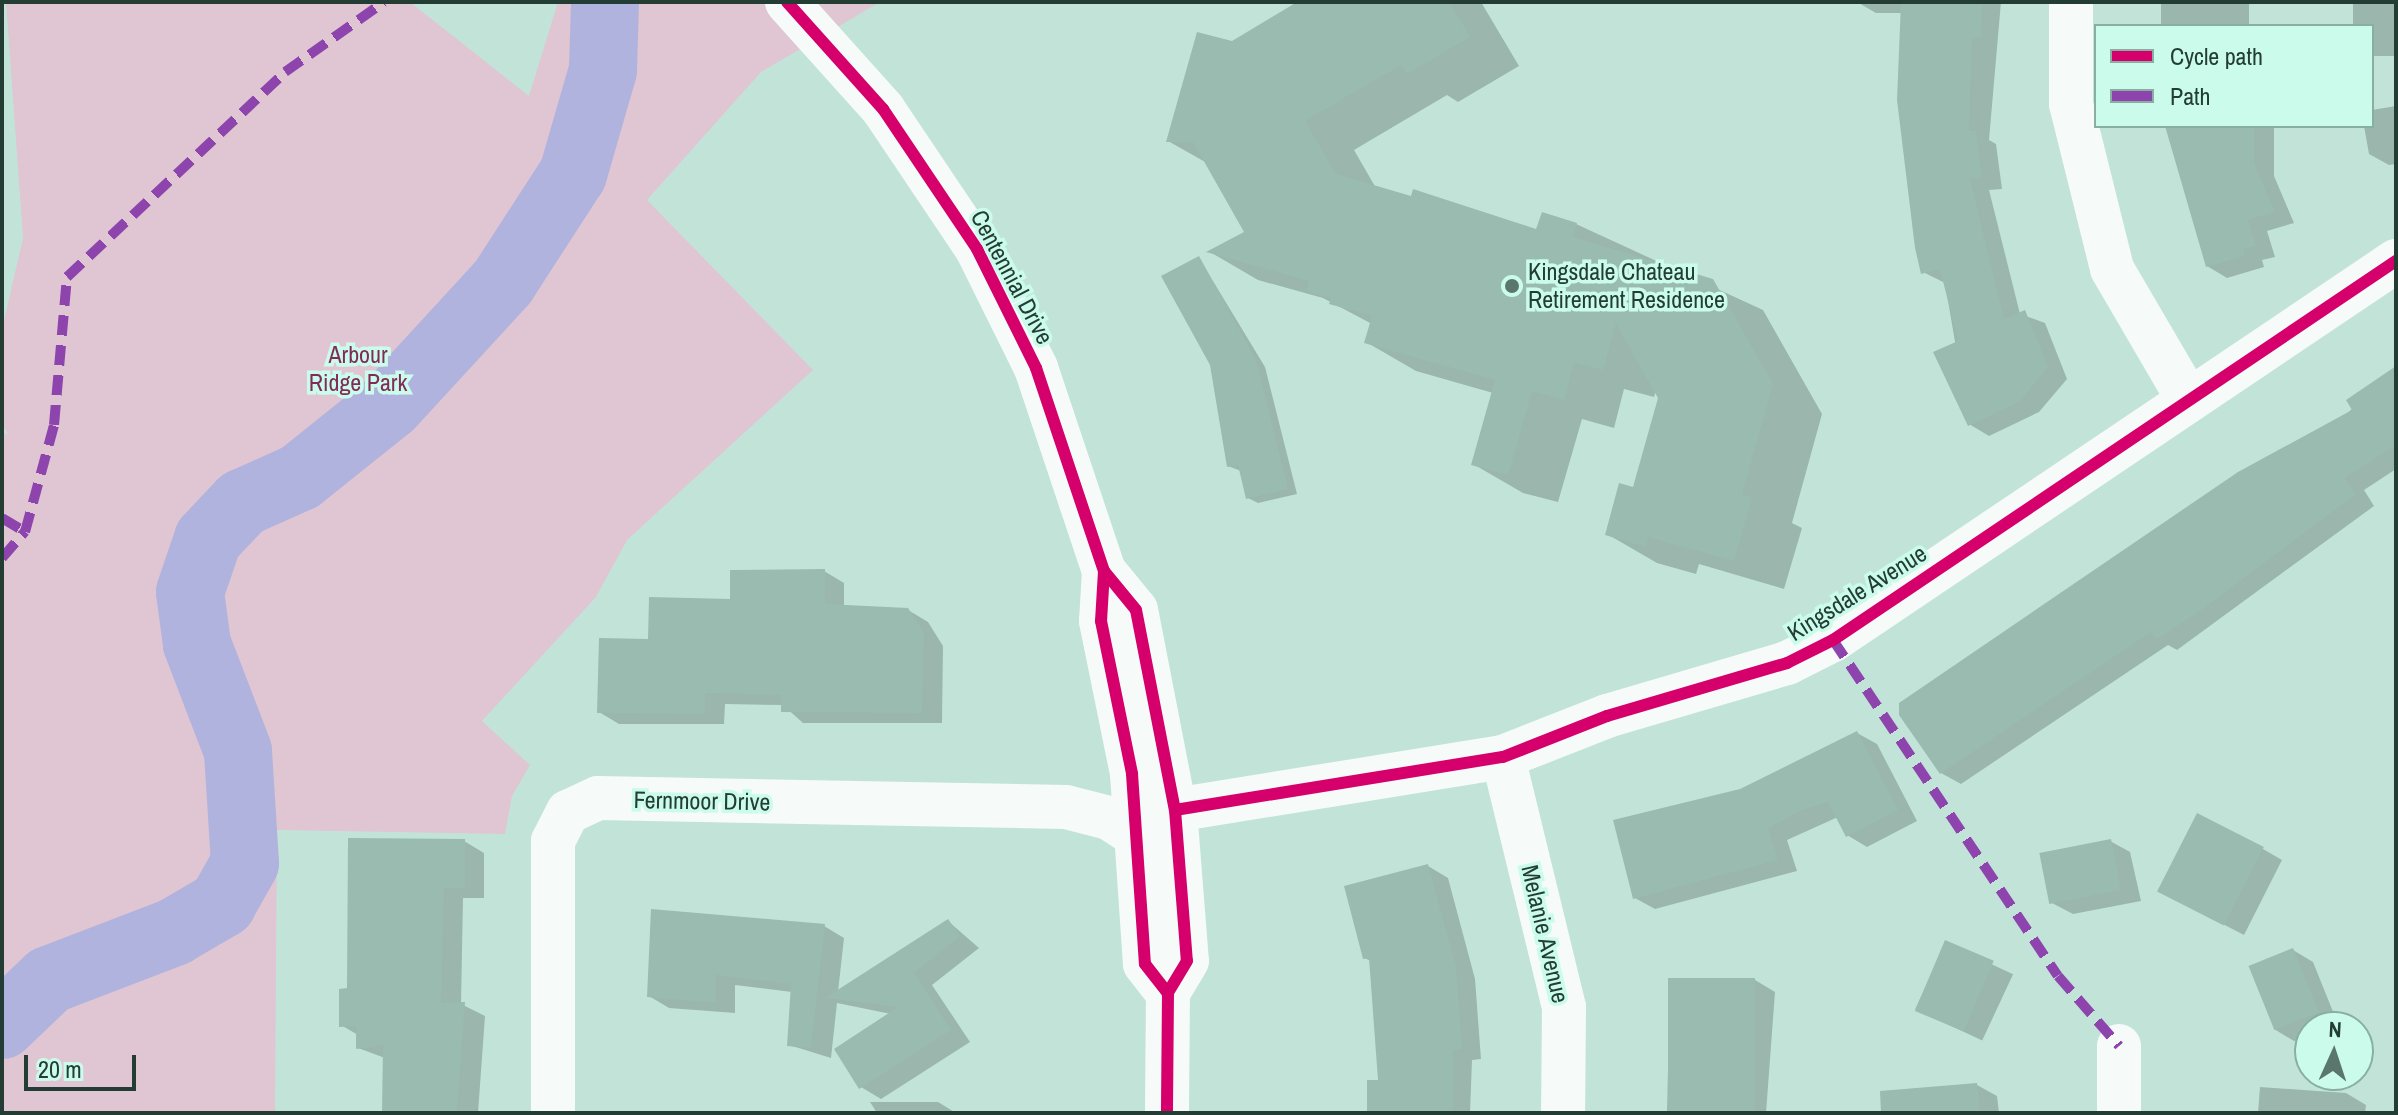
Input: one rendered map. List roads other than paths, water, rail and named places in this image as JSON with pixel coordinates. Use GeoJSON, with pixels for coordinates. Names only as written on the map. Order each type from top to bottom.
{"type":"FeatureCollection","features":[{"type":"Feature","properties":{"kind":"street","name":"Centennial Drive"},"geometry":{"type":"LineString","coordinates":[[787,2],[883,109],[977,249],[1036,368],[1104,571],[1136,610],[1175,810],[1187,961],[1168,993],[1167,1113]]}},
{"type":"Feature","properties":{"kind":"street"},"geometry":{"type":"LineString","coordinates":[[2071,2],[2071,104],[2112,269],[2188,399]]}},
{"type":"Feature","properties":{"kind":"street","name":"Kingsdale Avenue"},"geometry":{"type":"LineString","coordinates":[[1175,810],[1503,757],[1607,716],[1787,663],[1833,640],[2396,261]]}},
{"type":"Feature","properties":{"kind":"street","name":"Centennial Drive"},"geometry":{"type":"LineString","coordinates":[[1104,571],[1101,621],[1137,836],[1145,964],[1168,993]]}},
{"type":"Feature","properties":{"kind":"street","name":"Melanie Avenue"},"geometry":{"type":"LineString","coordinates":[[1503,757],[1564,1007],[1563,1113]]}},
{"type":"Feature","properties":{"kind":"street","name":"Fernmoor Drive"},"geometry":{"type":"LineString","coordinates":[[553,1113],[553,841],[568,812],[598,798],[1086,809],[1137,836]]}},
{"type":"Feature","properties":{"kind":"street"},"geometry":{"type":"LineString","coordinates":[[2119,1046],[2119,1113]]}},
{"type":"Feature","properties":{"kind":"waterway"},"geometry":{"type":"LineString","coordinates":[[2,1025],[49,980],[174,932],[222,904],[245,863],[238,751],[197,644],[190,592],[208,539],[242,503],[300,477],[390,405],[503,282],[573,174],[603,70],[605,2]]}},
{"type":"Feature","properties":{"kind":"place","name":"Kingsdale Chateau Retirement Residence"},"geometry":{"type":"Point","coordinates":[1512,286]}},
{"type":"Feature","properties":{"kind":"park label","name":"Arbour Ridge Park"},"geometry":{"type":"Point","coordinates":[358,369]}}]}
